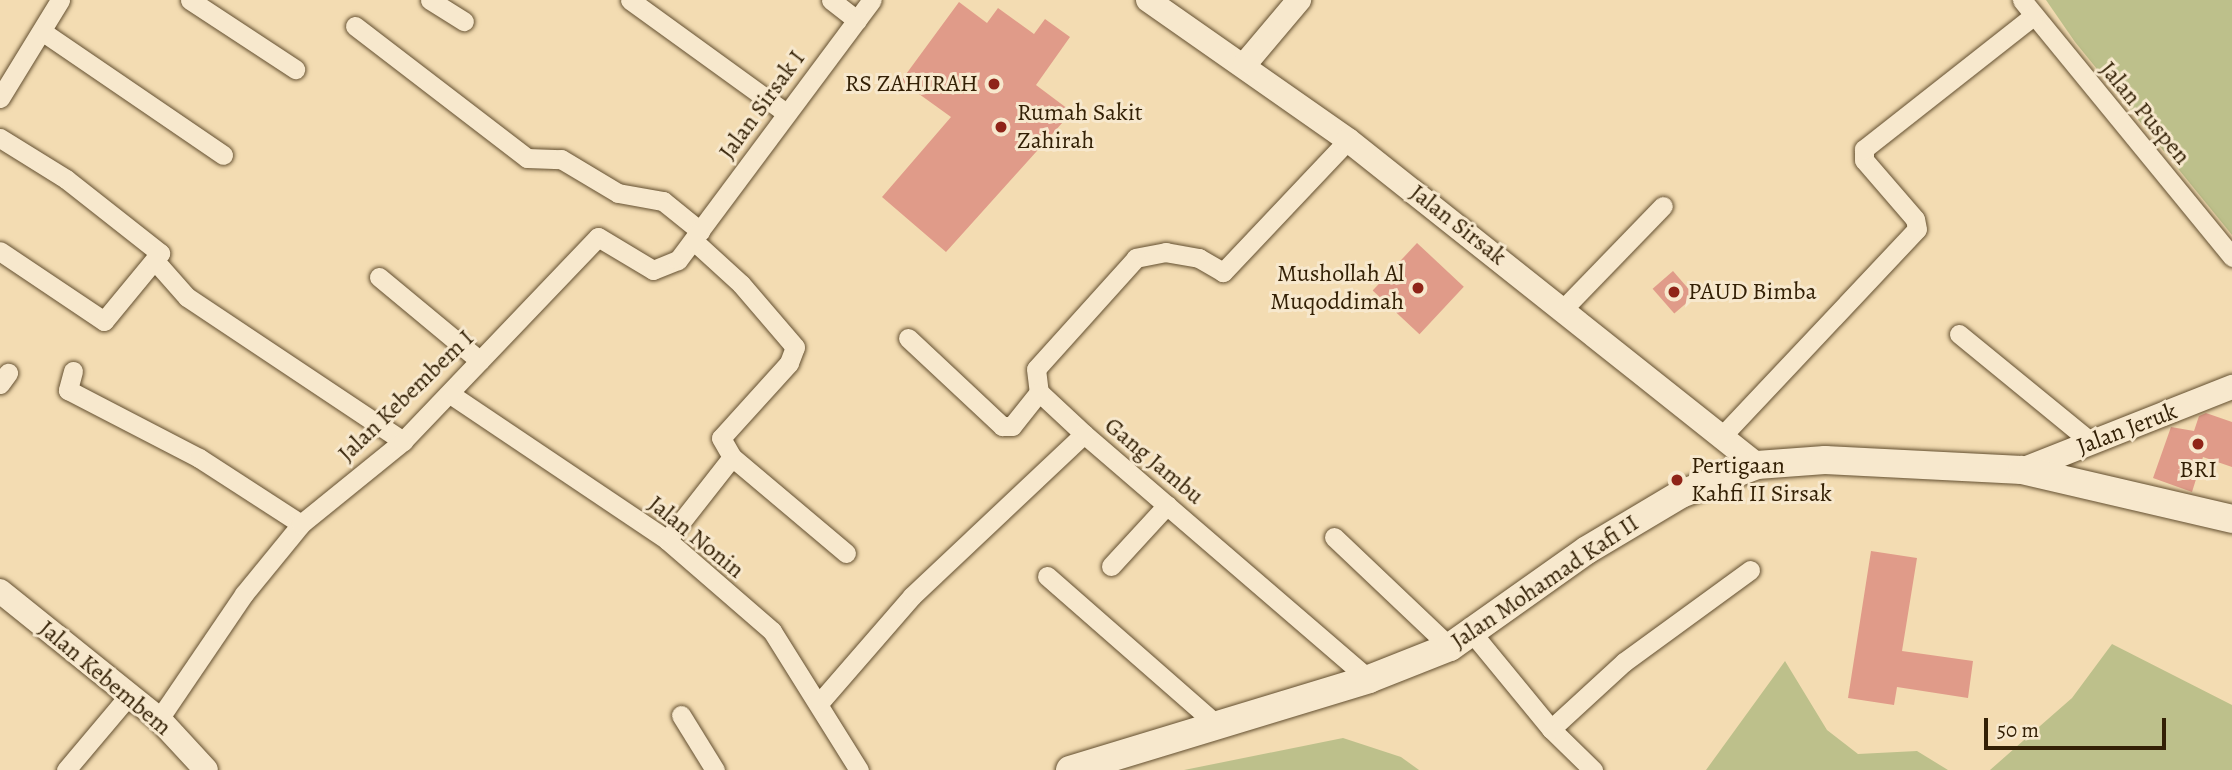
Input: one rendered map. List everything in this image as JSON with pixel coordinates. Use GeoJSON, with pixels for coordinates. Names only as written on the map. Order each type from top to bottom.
{"type":"FeatureCollection","features":[{"type":"Feature","properties":{"kind":"main road","name":"Jalan Mohamad Kafi II"},"geometry":{"type":"LineString","coordinates":[[1070,770],[1369,679],[1462,640],[1587,550],[1681,494],[1757,465],[1825,460],[2022,470],[2232,519]]}},
{"type":"Feature","properties":{"kind":"street"},"geometry":{"type":"LineString","coordinates":[[3,89],[43,32],[60,0]]}},
{"type":"Feature","properties":{"kind":"street"},"geometry":{"type":"LineString","coordinates":[[190,0],[295,69]]}},
{"type":"Feature","properties":{"kind":"street"},"geometry":{"type":"LineString","coordinates":[[430,0],[464,21]]}},
{"type":"Feature","properties":{"kind":"street"},"geometry":{"type":"LineString","coordinates":[[630,0],[786,113]]}},
{"type":"Feature","properties":{"kind":"street"},"geometry":{"type":"LineString","coordinates":[[831,0],[857,20]]}},
{"type":"Feature","properties":{"kind":"street","name":"Jalan Sirsak I"},"geometry":{"type":"LineString","coordinates":[[698,236],[786,113],[872,0]]}},
{"type":"Feature","properties":{"kind":"street","name":"Jalan Sirsak"},"geometry":{"type":"LineString","coordinates":[[1148,0],[1245,64],[1348,140],[1564,308],[1757,465]]}},
{"type":"Feature","properties":{"kind":"street"},"geometry":{"type":"LineString","coordinates":[[1245,64],[1299,0]]}},
{"type":"Feature","properties":{"kind":"street"},"geometry":{"type":"LineString","coordinates":[[1722,436],[1917,229],[1915,219],[1864,159],[1864,149],[2027,8]]}},
{"type":"Feature","properties":{"kind":"street","name":"Jalan Puspen"},"geometry":{"type":"LineString","coordinates":[[2027,8],[2232,257]]}},
{"type":"Feature","properties":{"kind":"street"},"geometry":{"type":"LineString","coordinates":[[355,26],[527,158],[561,159],[618,193],[663,201],[698,236],[795,347],[789,363],[721,438],[732,457],[846,553]]}},
{"type":"Feature","properties":{"kind":"street"},"geometry":{"type":"LineString","coordinates":[[43,32],[223,155]]}},
{"type":"Feature","properties":{"kind":"street"},"geometry":{"type":"LineString","coordinates":[[0,138],[66,179],[156,248],[156,262],[104,321],[0,251]]}},
{"type":"Feature","properties":{"kind":"street"},"geometry":{"type":"LineString","coordinates":[[908,338],[1002,426],[1012,426],[1039,392],[1036,369],[1136,258],[1166,251],[1199,258],[1223,272],[1348,140]]}},
{"type":"Feature","properties":{"kind":"street"},"geometry":{"type":"LineString","coordinates":[[1564,308],[1663,206]]}},
{"type":"Feature","properties":{"kind":"street","name":"Jalan Kebembem I"},"geometry":{"type":"LineString","coordinates":[[159,719],[244,594],[301,524],[403,441],[598,237],[653,270],[678,260],[698,236]]}},
{"type":"Feature","properties":{"kind":"street"},"geometry":{"type":"LineString","coordinates":[[156,262],[187,297],[403,441]]}},
{"type":"Feature","properties":{"kind":"street"},"geometry":{"type":"LineString","coordinates":[[379,277],[480,361]]}},
{"type":"Feature","properties":{"kind":"street"},"geometry":{"type":"LineString","coordinates":[[1959,334],[2092,443]]}},
{"type":"Feature","properties":{"kind":"street"},"geometry":{"type":"LineString","coordinates":[[73,371],[68,390],[199,457],[301,524]]}},
{"type":"Feature","properties":{"kind":"street","name":"Jalan Jeruk"},"geometry":{"type":"LineString","coordinates":[[2022,470],[2232,387]]}},
{"type":"Feature","properties":{"kind":"street","name":"Gang Jambu"},"geometry":{"type":"LineString","coordinates":[[1039,392],[1084,434],[1369,679]]}},
{"type":"Feature","properties":{"kind":"street","name":"Jalan Nonin"},"geometry":{"type":"LineString","coordinates":[[450,394],[667,540],[772,632],[820,702],[859,770]]}},
{"type":"Feature","properties":{"kind":"street"},"geometry":{"type":"LineString","coordinates":[[820,702],[912,596],[1084,434]]}},
{"type":"Feature","properties":{"kind":"street"},"geometry":{"type":"LineString","coordinates":[[667,540],[732,457]]}},
{"type":"Feature","properties":{"kind":"street"},"geometry":{"type":"LineString","coordinates":[[1111,566],[1167,505]]}},
{"type":"Feature","properties":{"kind":"street"},"geometry":{"type":"LineString","coordinates":[[1334,537],[1462,640],[1593,770]]}},
{"type":"Feature","properties":{"kind":"street"},"geometry":{"type":"LineString","coordinates":[[1551,729],[1624,662],[1750,570]]}},
{"type":"Feature","properties":{"kind":"street"},"geometry":{"type":"LineString","coordinates":[[1047,576],[1217,725]]}},
{"type":"Feature","properties":{"kind":"street","name":"Jalan Kebembem"},"geometry":{"type":"LineString","coordinates":[[0,591],[159,719],[206,770]]}},
{"type":"Feature","properties":{"kind":"street"},"geometry":{"type":"LineString","coordinates":[[66,770],[130,694]]}},
{"type":"Feature","properties":{"kind":"street"},"geometry":{"type":"LineString","coordinates":[[681,715],[715,770]]}},
{"type":"Feature","properties":{"kind":"green space"},"geometry":{"type":"Polygon","coordinates":[[[2046,0],[2232,0],[2232,235],[2075,42],[2046,0]]]}},
{"type":"Feature","properties":{"kind":"green space"},"geometry":{"type":"Polygon","coordinates":[[[2112,644],[2232,705],[2232,770],[1990,770],[2072,698],[2112,644]]]}},
{"type":"Feature","properties":{"kind":"green space"},"geometry":{"type":"Polygon","coordinates":[[[1785,661],[1827,730],[1858,754],[1917,751],[1948,770],[1706,770],[1785,661]]]}},
{"type":"Feature","properties":{"kind":"green space"},"geometry":{"type":"Polygon","coordinates":[[[1343,738],[1401,757],[1419,770],[1184,770],[1343,738]]]}},
{"type":"Feature","properties":{"kind":"building","name":"Rumah Sakit Zahirah"},"geometry":{"type":"Polygon","coordinates":[[[959,2],[987,23],[998,8],[1034,34],[1045,19],[1070,37],[1036,85],[1072,112],[946,252],[882,197],[951,117],[901,81],[959,2]]]}},
{"type":"Feature","properties":{"kind":"building","name":"Mushollah Al Muqoddimah"},"geometry":{"type":"Polygon","coordinates":[[[1417,243],[1464,287],[1419,334],[1373,291],[1417,243]]]}},
{"type":"Feature","properties":{"kind":"building","name":"PAUD Bimba"},"geometry":{"type":"Polygon","coordinates":[[[1673,271],[1695,296],[1674,314],[1653,289],[1673,271]]]}},
{"type":"Feature","properties":{"kind":"building","name":"BRI"},"geometry":{"type":"Polygon","coordinates":[[[2206,413],[2232,422],[2232,467],[2203,457],[2192,492],[2153,478],[2171,427],[2194,431],[2199,416],[2206,413]]]}},
{"type":"Feature","properties":{"kind":"building"},"geometry":{"type":"Polygon","coordinates":[[[1871,551],[1917,558],[1902,651],[1973,661],[1968,698],[1897,687],[1894,705],[1848,698],[1871,551]]]}},
{"type":"Feature","properties":{"kind":"place","name":"RS ZAHIRAH"},"geometry":{"type":"Point","coordinates":[994,84]}},
{"type":"Feature","properties":{"kind":"place","name":"Rumah Sakit Zahirah"},"geometry":{"type":"Point","coordinates":[1001,127]}},
{"type":"Feature","properties":{"kind":"place","name":"Mushollah Al Muqoddimah"},"geometry":{"type":"Point","coordinates":[1418,288]}},
{"type":"Feature","properties":{"kind":"place","name":"PAUD Bimba"},"geometry":{"type":"Point","coordinates":[1674,292]}},
{"type":"Feature","properties":{"kind":"place","name":"BRI"},"geometry":{"type":"Point","coordinates":[2198,444]}},
{"type":"Feature","properties":{"kind":"place","name":"Pertigaan Kahfi II Sirsak"},"geometry":{"type":"Point","coordinates":[1677,480]}}]}
